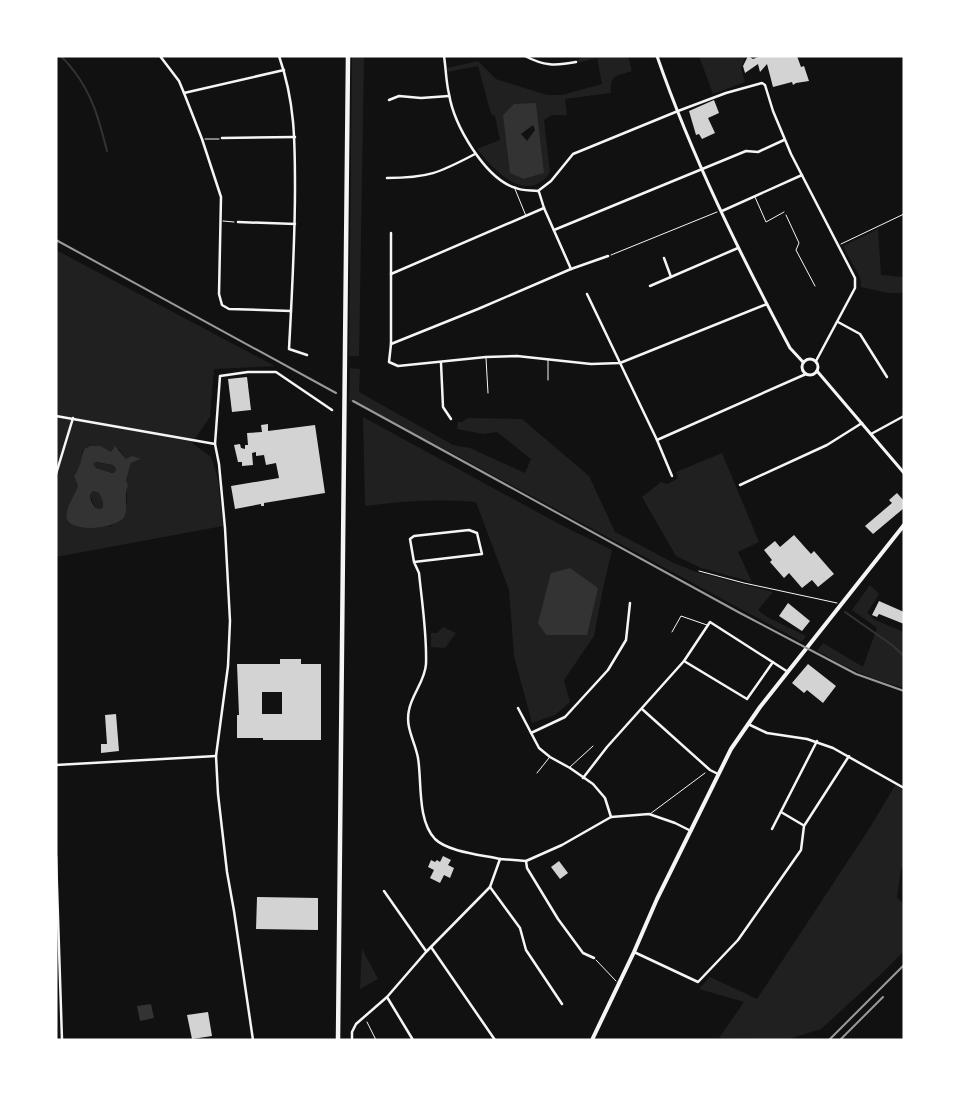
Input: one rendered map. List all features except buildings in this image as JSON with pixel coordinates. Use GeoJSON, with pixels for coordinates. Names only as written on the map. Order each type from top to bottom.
{"type":"FeatureCollection","features":[{"type":"Feature","properties":{"kind":"main road"},"geometry":{"type":"LineString","coordinates":[[338,1039],[348,56]]}},
{"type":"Feature","properties":{"kind":"main road"},"geometry":{"type":"LineString","coordinates":[[592,1040],[657,900],[731,749],[788,672],[904,525]]}},
{"type":"Feature","properties":{"kind":"street"},"geometry":{"type":"LineString","coordinates":[[160,56],[184,93],[221,197],[219,294],[222,305],[226,308],[291,311]]}},
{"type":"Feature","properties":{"kind":"street"},"geometry":{"type":"LineString","coordinates":[[279,56],[292,103],[295,137],[295,224],[289,349],[307,355]]}},
{"type":"Feature","properties":{"kind":"street"},"geometry":{"type":"LineString","coordinates":[[444,56],[449,96],[459,123],[475,154],[497,178],[515,188],[538,191],[551,181],[573,154],[678,111],[756,84],[762,83],[765,85],[784,139],[853,273],[856,283],[855,288],[816,361],[817,371],[813,375],[806,374],[657,440]]}},
{"type":"Feature","properties":{"kind":"street"},"geometry":{"type":"LineString","coordinates":[[525,56],[535,61],[556,66],[576,62]]}},
{"type":"Feature","properties":{"kind":"street"},"geometry":{"type":"LineString","coordinates":[[658,56],[678,111],[723,212],[790,348],[803,362],[802,367],[806,374]]}},
{"type":"Feature","properties":{"kind":"street"},"geometry":{"type":"LineString","coordinates":[[184,93],[284,70]]}},
{"type":"Feature","properties":{"kind":"street"},"geometry":{"type":"LineString","coordinates":[[390,100],[399,96],[422,98],[449,96]]}},
{"type":"Feature","properties":{"kind":"street"},"geometry":{"type":"LineString","coordinates":[[222,138],[295,137]]}},
{"type":"Feature","properties":{"kind":"street"},"geometry":{"type":"LineString","coordinates":[[554,230],[704,170],[746,151],[758,152],[784,139]]}},
{"type":"Feature","properties":{"kind":"street"},"geometry":{"type":"LineString","coordinates":[[387,178],[428,176],[475,154]]}},
{"type":"Feature","properties":{"kind":"street"},"geometry":{"type":"LineString","coordinates":[[723,212],[802,175]]}},
{"type":"Feature","properties":{"kind":"street"},"geometry":{"type":"LineString","coordinates":[[538,191],[571,269]]}},
{"type":"Feature","properties":{"kind":"street"},"geometry":{"type":"LineString","coordinates":[[391,274],[544,208]]}},
{"type":"Feature","properties":{"kind":"street"},"geometry":{"type":"LineString","coordinates":[[238,222],[295,224]]}},
{"type":"Feature","properties":{"kind":"street"},"geometry":{"type":"LineString","coordinates":[[391,234],[391,344],[389,362],[398,366],[486,357],[517,356],[590,364],[620,363],[767,304]]}},
{"type":"Feature","properties":{"kind":"street"},"geometry":{"type":"LineString","coordinates":[[650,286],[740,248]]}},
{"type":"Feature","properties":{"kind":"street"},"geometry":{"type":"LineString","coordinates":[[391,344],[571,269],[608,256]]}},
{"type":"Feature","properties":{"kind":"street"},"geometry":{"type":"LineString","coordinates":[[664,258],[671,277]]}},
{"type":"Feature","properties":{"kind":"street"},"geometry":{"type":"LineString","coordinates":[[587,294],[657,440],[672,476]]}},
{"type":"Feature","properties":{"kind":"street"},"geometry":{"type":"LineString","coordinates":[[838,322],[860,334],[887,377]]}},
{"type":"Feature","properties":{"kind":"street"},"geometry":{"type":"LineString","coordinates":[[803,362],[809,358],[816,361]]}},
{"type":"Feature","properties":{"kind":"street"},"geometry":{"type":"LineString","coordinates":[[441,363],[443,408],[451,419]]}},
{"type":"Feature","properties":{"kind":"street"},"geometry":{"type":"LineString","coordinates":[[817,371],[904,473]]}},
{"type":"Feature","properties":{"kind":"street"},"geometry":{"type":"LineString","coordinates":[[253,1040],[222,833],[216,756],[228,666],[230,621],[226,528],[215,444],[220,376],[248,372],[276,372],[332,410]]}},
{"type":"Feature","properties":{"kind":"street"},"geometry":{"type":"LineString","coordinates":[[56,416],[215,444]]}},
{"type":"Feature","properties":{"kind":"street"},"geometry":{"type":"LineString","coordinates":[[871,434],[904,416]]}},
{"type":"Feature","properties":{"kind":"street"},"geometry":{"type":"LineString","coordinates":[[56,474],[73,418]]}},
{"type":"Feature","properties":{"kind":"street"},"geometry":{"type":"LineString","coordinates":[[740,485],[828,445],[862,423]]}},
{"type":"Feature","properties":{"kind":"street"},"geometry":{"type":"LineString","coordinates":[[414,562],[482,554],[477,532],[469,530],[414,536],[410,539],[414,562],[419,573],[426,666],[420,687],[412,699],[408,720],[417,756],[424,816],[436,839],[450,848],[500,859],[526,861],[562,845],[611,817],[649,814],[690,831]]}},
{"type":"Feature","properties":{"kind":"street"},"geometry":{"type":"LineString","coordinates":[[531,733],[564,717],[608,670],[626,640],[630,603]]}},
{"type":"Feature","properties":{"kind":"street"},"geometry":{"type":"LineString","coordinates":[[583,778],[607,747],[684,661],[710,622],[788,672]]}},
{"type":"Feature","properties":{"kind":"street"},"geometry":{"type":"LineString","coordinates":[[684,661],[747,699],[773,662]]}},
{"type":"Feature","properties":{"kind":"street"},"geometry":{"type":"LineString","coordinates":[[518,708],[539,748],[593,784],[605,798],[611,817]]}},
{"type":"Feature","properties":{"kind":"street"},"geometry":{"type":"LineString","coordinates":[[642,709],[710,770],[718,774]]}},
{"type":"Feature","properties":{"kind":"street"},"geometry":{"type":"LineString","coordinates":[[748,724],[767,733],[817,741],[848,756],[904,788]]}},
{"type":"Feature","properties":{"kind":"street"},"geometry":{"type":"LineString","coordinates":[[772,829],[817,741]]}},
{"type":"Feature","properties":{"kind":"street"},"geometry":{"type":"LineString","coordinates":[[56,765],[216,756]]}},
{"type":"Feature","properties":{"kind":"street"},"geometry":{"type":"LineString","coordinates":[[634,952],[698,982],[738,940],[801,850],[804,826],[848,756]]}},
{"type":"Feature","properties":{"kind":"street"},"geometry":{"type":"LineString","coordinates":[[781,812],[804,826]]}},
{"type":"Feature","properties":{"kind":"street"},"geometry":{"type":"LineString","coordinates":[[56,856],[62,1040]]}},
{"type":"Feature","properties":{"kind":"street"},"geometry":{"type":"LineString","coordinates":[[352,1040],[352,1032],[356,1024],[387,997],[426,952],[490,887],[500,859]]}},
{"type":"Feature","properties":{"kind":"street"},"geometry":{"type":"LineString","coordinates":[[526,861],[528,868],[558,918],[583,953],[594,958]]}},
{"type":"Feature","properties":{"kind":"street"},"geometry":{"type":"LineString","coordinates":[[490,887],[520,928],[526,950],[562,1004]]}},
{"type":"Feature","properties":{"kind":"street"},"geometry":{"type":"LineString","coordinates":[[384,891],[426,952]]}},
{"type":"Feature","properties":{"kind":"street"},"geometry":{"type":"LineString","coordinates":[[431,947],[495,1040]]}},
{"type":"Feature","properties":{"kind":"street"},"geometry":{"type":"LineString","coordinates":[[387,997],[413,1040]]}},
{"type":"Feature","properties":{"kind":"lane"},"geometry":{"type":"LineString","coordinates":[[515,188],[526,216]]}},
{"type":"Feature","properties":{"kind":"lane"},"geometry":{"type":"LineString","coordinates":[[755,196],[766,222],[784,212]]}},
{"type":"Feature","properties":{"kind":"lane"},"geometry":{"type":"LineString","coordinates":[[486,357],[488,393]]}},
{"type":"Feature","properties":{"kind":"lane"},"geometry":{"type":"LineString","coordinates":[[548,359],[548,380]]}},
{"type":"Feature","properties":{"kind":"lane"},"geometry":{"type":"LineString","coordinates":[[672,632],[681,616],[708,626]]}},
{"type":"Feature","properties":{"kind":"lane"},"geometry":{"type":"LineString","coordinates":[[570,768],[593,746]]}},
{"type":"Feature","properties":{"kind":"lane"},"geometry":{"type":"LineString","coordinates":[[538,774],[550,757]]}},
{"type":"Feature","properties":{"kind":"lane"},"geometry":{"type":"LineString","coordinates":[[649,814],[705,773]]}},
{"type":"Feature","properties":{"kind":"path"},"geometry":{"type":"LineString","coordinates":[[202,140],[222,138]]}},
{"type":"Feature","properties":{"kind":"path"},"geometry":{"type":"LineString","coordinates":[[608,256],[718,212],[719,216],[723,212]]}},
{"type":"Feature","properties":{"kind":"path"},"geometry":{"type":"LineString","coordinates":[[784,212],[799,243],[796,250],[815,286]]}},
{"type":"Feature","properties":{"kind":"path"},"geometry":{"type":"LineString","coordinates":[[838,246],[904,214]]}},
{"type":"Feature","properties":{"kind":"path"},"geometry":{"type":"LineString","coordinates":[[222,221],[238,222]]}},
{"type":"Feature","properties":{"kind":"path"},"geometry":{"type":"LineString","coordinates":[[699,570],[744,583],[841,604]]}},
{"type":"Feature","properties":{"kind":"path"},"geometry":{"type":"LineString","coordinates":[[594,958],[619,984]]}},
{"type":"Feature","properties":{"kind":"path"},"geometry":{"type":"LineString","coordinates":[[364,1016],[376,1040]]}},
{"type":"Feature","properties":{"kind":"shaded area"},"geometry":{"type":"Polygon","coordinates":[[[352,56],[364,56],[359,356],[349,356],[352,56]]]}},
{"type":"Feature","properties":{"kind":"shaded area"},"geometry":{"type":"Polygon","coordinates":[[[584,56],[628,56],[632,71],[618,75],[613,79],[611,93],[565,99],[567,115],[552,115],[544,120],[550,172],[543,180],[533,185],[524,186],[505,178],[477,149],[500,140],[495,116],[491,114],[478,66],[447,72],[447,68],[478,61],[496,79],[547,95],[562,95],[602,84],[597,58],[578,63],[577,60],[584,56]],[[514,104],[524,179],[544,173],[536,104],[514,104]]]}},
{"type":"Feature","properties":{"kind":"shaded area"},"geometry":{"type":"Polygon","coordinates":[[[699,56],[746,56],[741,68],[745,82],[713,94],[699,56]]]}},
{"type":"Feature","properties":{"kind":"shaded area"},"geometry":{"type":"Polygon","coordinates":[[[536,103],[544,173],[524,179],[510,173],[503,115],[514,104],[536,103]],[[533,125],[521,134],[527,141],[535,130],[533,125]]]}},
{"type":"Feature","properties":{"kind":"shaded area"},"geometry":{"type":"Polygon","coordinates":[[[878,229],[881,275],[904,277],[904,293],[888,293],[861,287],[860,277],[843,246],[878,229]]]}},
{"type":"Feature","properties":{"kind":"shaded area"},"geometry":{"type":"Polygon","coordinates":[[[56,250],[275,366],[214,369],[210,417],[192,443],[211,457],[218,479],[223,526],[56,557],[56,250]],[[101,446],[86,447],[82,451],[82,461],[74,476],[78,486],[69,505],[77,527],[112,526],[127,503],[126,480],[131,463],[140,459],[126,459],[119,449],[111,452],[101,446]]]}},
{"type":"Feature","properties":{"kind":"shaded area"},"geometry":{"type":"Polygon","coordinates":[[[350,368],[360,369],[359,392],[453,445],[470,448],[525,473],[531,459],[497,432],[483,434],[457,429],[458,422],[468,418],[522,419],[589,476],[615,532],[674,563],[696,572],[773,592],[758,610],[767,617],[806,636],[802,642],[450,452],[349,401],[350,368]]]}},
{"type":"Feature","properties":{"kind":"shaded area"},"geometry":{"type":"Polygon","coordinates":[[[363,417],[561,525],[612,550],[594,636],[564,680],[570,702],[555,715],[532,723],[514,656],[509,590],[476,502],[420,501],[365,506],[363,417]]]}},
{"type":"Feature","properties":{"kind":"shaded area"},"geometry":{"type":"Polygon","coordinates":[[[90,446],[101,446],[111,452],[115,446],[126,459],[132,456],[141,459],[131,463],[126,480],[128,486],[124,517],[104,527],[85,528],[71,523],[67,519],[68,507],[78,486],[74,476],[84,449],[90,446]],[[96,462],[93,464],[96,468],[112,473],[115,472],[116,469],[113,465],[96,462]],[[93,491],[90,495],[91,501],[95,508],[101,509],[103,502],[99,493],[93,491]]]}},
{"type":"Feature","properties":{"kind":"shaded area"},"geometry":{"type":"Polygon","coordinates":[[[722,453],[759,542],[738,552],[752,582],[701,568],[676,556],[642,497],[661,482],[668,484],[678,478],[676,472],[722,453]]]}},
{"type":"Feature","properties":{"kind":"shaded area"},"geometry":{"type":"Polygon","coordinates":[[[93,462],[113,465],[116,470],[115,472],[107,472],[101,470],[93,467],[93,462]]]}},
{"type":"Feature","properties":{"kind":"shaded area"},"geometry":{"type":"Polygon","coordinates":[[[93,491],[99,493],[103,502],[103,508],[95,508],[90,495],[93,491]]]}},
{"type":"Feature","properties":{"kind":"shaded area"},"geometry":{"type":"Polygon","coordinates":[[[570,568],[598,588],[587,635],[546,635],[538,623],[551,573],[570,568]]]}},
{"type":"Feature","properties":{"kind":"shaded area"},"geometry":{"type":"Polygon","coordinates":[[[870,585],[879,594],[867,613],[875,620],[904,632],[904,688],[859,672],[817,651],[823,643],[863,667],[877,628],[852,610],[870,585]]]}},
{"type":"Feature","properties":{"kind":"shaded area"},"geometry":{"type":"Polygon","coordinates":[[[443,627],[456,633],[445,648],[431,647],[431,633],[437,633],[443,627]]]}},
{"type":"Feature","properties":{"kind":"shaded area"},"geometry":{"type":"Polygon","coordinates":[[[896,784],[904,788],[904,866],[901,869],[897,897],[904,905],[904,951],[821,1029],[786,1040],[719,1038],[744,1002],[699,989],[710,977],[757,999],[869,829],[896,784]]]}},
{"type":"Feature","properties":{"kind":"shaded area"},"geometry":{"type":"Polygon","coordinates":[[[362,949],[378,979],[360,989],[362,949]]]}},
{"type":"Feature","properties":{"kind":"shaded area"},"geometry":{"type":"Polygon","coordinates":[[[151,1004],[154,1018],[140,1021],[137,1006],[151,1004]]]}},
{"type":"Feature","properties":{"kind":"waterway"},"geometry":{"type":"LineString","coordinates":[[60,56],[81,80],[91,99],[107,151]]}},
{"type":"Feature","properties":{"kind":"waterway"},"geometry":{"type":"LineString","coordinates":[[845,612],[892,645],[904,656]]}},
{"type":"Feature","properties":{"kind":"railway"},"geometry":{"type":"LineString","coordinates":[[56,240],[336,393]]}},
{"type":"Feature","properties":{"kind":"railway"},"geometry":{"type":"LineString","coordinates":[[353,401],[740,613],[856,674],[904,691]]}},
{"type":"Feature","properties":{"kind":"railway"},"geometry":{"type":"LineString","coordinates":[[829,1040],[904,965]]}},
{"type":"Feature","properties":{"kind":"railway"},"geometry":{"type":"LineString","coordinates":[[840,1040],[883,997]]}}]}
